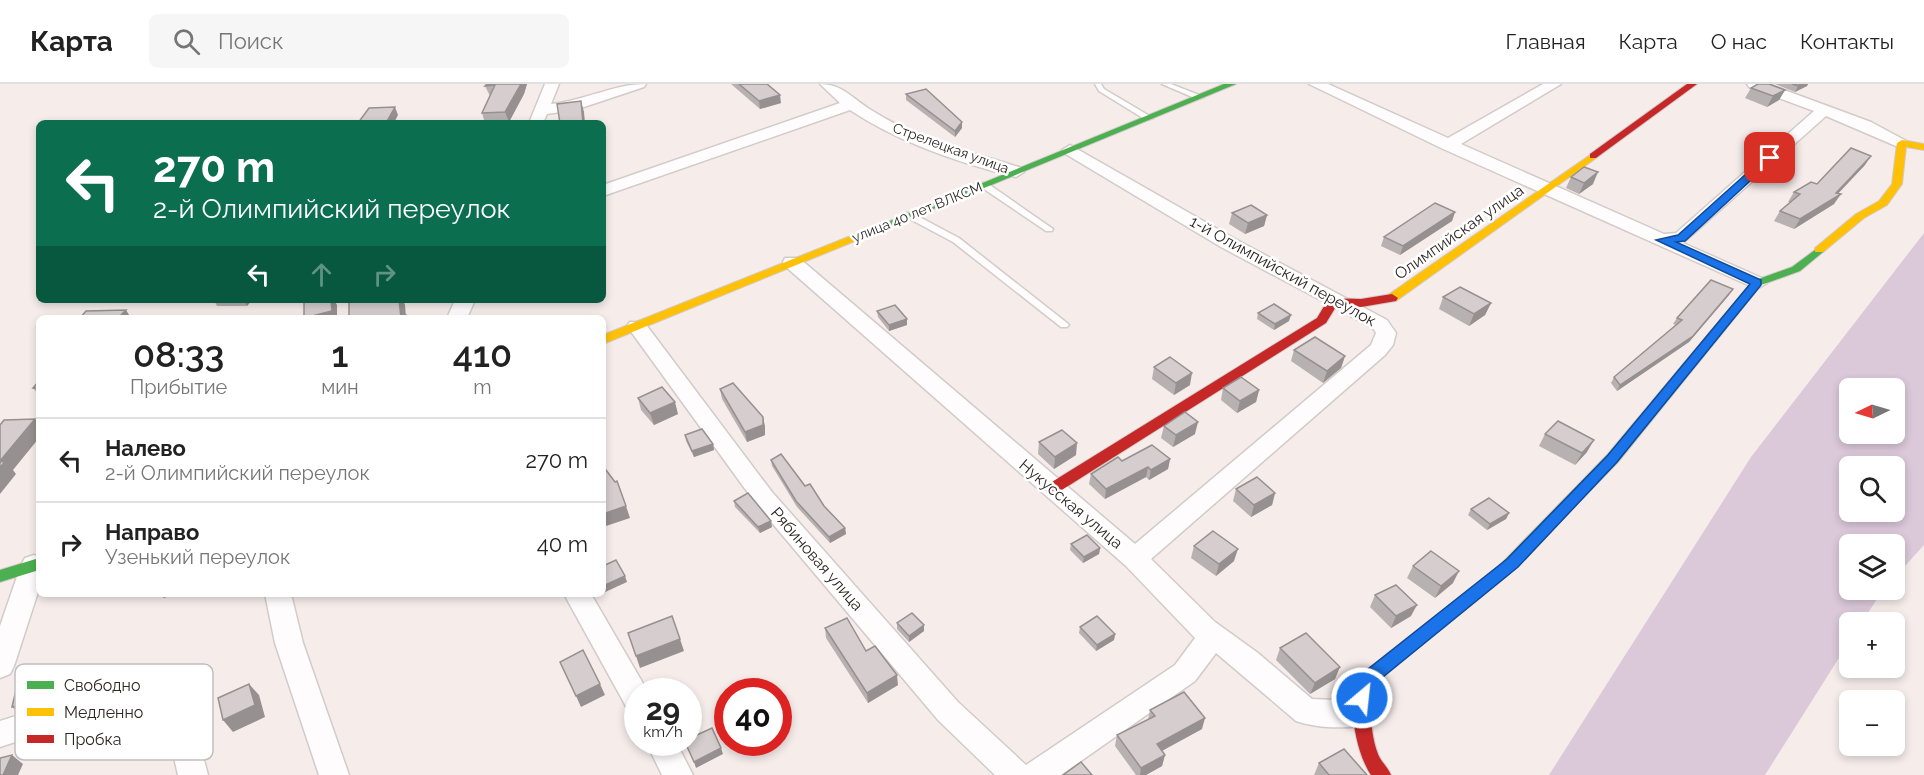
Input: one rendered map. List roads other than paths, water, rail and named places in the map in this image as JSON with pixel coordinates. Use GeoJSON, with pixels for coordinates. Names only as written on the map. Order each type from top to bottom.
{"type":"FeatureCollection","features":[{"type":"Feature","properties":{"kind":"street"},"geometry":{"type":"LineString","coordinates":[[538,116],[552,84]]}},
{"type":"Feature","properties":{"kind":"street"},"geometry":{"type":"LineString","coordinates":[[538,116],[639,84]]}},
{"type":"Feature","properties":{"kind":"street","name":"Стрелецкая улица"},"geometry":{"type":"LineString","coordinates":[[827,84],[848,105],[919,140],[1016,172]]}},
{"type":"Feature","properties":{"kind":"street","name":"улица 40 лет ВЛКСМ"},"geometry":{"type":"LineString","coordinates":[[606,339],[1232,84]]}},
{"type":"Feature","properties":{"kind":"street"},"geometry":{"type":"LineString","coordinates":[[1316,84],[1757,283]]}},
{"type":"Feature","properties":{"kind":"street"},"geometry":{"type":"LineString","coordinates":[[1447,145],[1554,84]]}},
{"type":"Feature","properties":{"kind":"street","name":"Олимпийская улица"},"geometry":{"type":"LineString","coordinates":[[1333,301],[1361,303],[1394,298],[1693,84]]}},
{"type":"Feature","properties":{"kind":"street"},"geometry":{"type":"LineString","coordinates":[[1754,84],[1865,125],[1902,142],[1924,147]]}},
{"type":"Feature","properties":{"kind":"street"},"geometry":{"type":"LineString","coordinates":[[606,191],[848,105]]}},
{"type":"Feature","properties":{"kind":"street"},"geometry":{"type":"LineString","coordinates":[[1662,240],[1681,238],[1823,111]]}},
{"type":"Feature","properties":{"kind":"street"},"geometry":{"type":"LineString","coordinates":[[1382,775],[1374,767],[1360,714],[1364,682],[1513,563],[1612,458],[1757,283],[1796,269],[1860,216],[1883,203],[1898,184],[1902,142]]}},
{"type":"Feature","properties":{"kind":"street","name":"1-й Олимпийский переулок"},"geometry":{"type":"LineString","coordinates":[[1070,150],[1333,301],[1380,324],[1386,333],[1383,345],[1135,559]]}},
{"type":"Feature","properties":{"kind":"street","name":"Нукусская улица"},"geometry":{"type":"LineString","coordinates":[[792,262],[1135,559],[1213,635],[1248,661],[1305,712],[1360,714]]}},
{"type":"Feature","properties":{"kind":"street"},"geometry":{"type":"LineString","coordinates":[[1052,489],[1322,320],[1333,301]]}},
{"type":"Feature","properties":{"kind":"street","name":"Рябиновая улица"},"geometry":{"type":"LineString","coordinates":[[637,326],[764,498],[948,711],[1016,775]]}},
{"type":"Feature","properties":{"kind":"street"},"geometry":{"type":"LineString","coordinates":[[0,576],[36,564]]}},
{"type":"Feature","properties":{"kind":"street"},"geometry":{"type":"LineString","coordinates":[[0,666],[36,564]]}},
{"type":"Feature","properties":{"kind":"street"},"geometry":{"type":"LineString","coordinates":[[279,597],[289,643],[334,775]]}},
{"type":"Feature","properties":{"kind":"street"},"geometry":{"type":"LineString","coordinates":[[579,597],[625,678]]}},
{"type":"Feature","properties":{"kind":"street"},"geometry":{"type":"LineString","coordinates":[[1036,775],[1185,673],[1213,635]]}},
{"type":"Feature","properties":{"kind":"street"},"geometry":{"type":"LineString","coordinates":[[0,734],[15,729]]}},
{"type":"Feature","properties":{"kind":"street"},"geometry":{"type":"LineString","coordinates":[[668,756],[678,775]]}},
{"type":"Feature","properties":{"kind":"street"},"geometry":{"type":"LineString","coordinates":[[190,760],[193,775]]}},
{"type":"Feature","properties":{"kind":"lane"},"geometry":{"type":"LineString","coordinates":[[1098,84],[1101,90],[1149,118]]}},
{"type":"Feature","properties":{"kind":"lane"},"geometry":{"type":"LineString","coordinates":[[1165,84],[1200,97]]}},
{"type":"Feature","properties":{"kind":"lane"},"geometry":{"type":"LineString","coordinates":[[984,185],[1049,229]]}},
{"type":"Feature","properties":{"kind":"lane"},"geometry":{"type":"LineString","coordinates":[[909,215],[956,240],[1064,325]]}}]}
